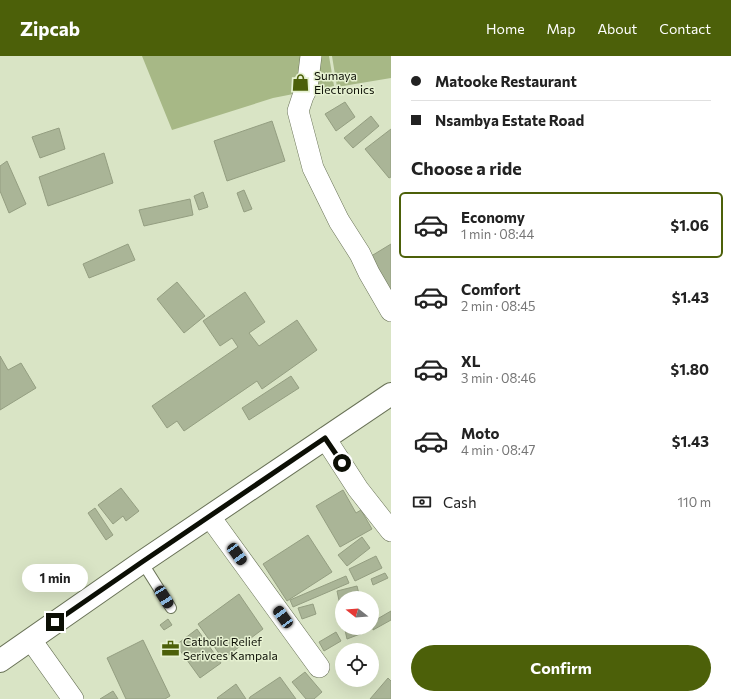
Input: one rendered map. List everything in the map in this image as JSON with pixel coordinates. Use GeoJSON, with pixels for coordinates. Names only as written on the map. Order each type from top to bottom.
{"type":"FeatureCollection","features":[{"type":"Feature","properties":{"kind":"street"},"geometry":{"type":"LineString","coordinates":[[311,56],[307,88],[298,111],[313,168],[339,221],[360,254],[391,311]]}},
{"type":"Feature","properties":{"kind":"street"},"geometry":{"type":"LineString","coordinates":[[0,661],[142,562],[391,394]]}},
{"type":"Feature","properties":{"kind":"street"},"geometry":{"type":"LineString","coordinates":[[325,438],[358,489],[391,531]]}},
{"type":"Feature","properties":{"kind":"street"},"geometry":{"type":"LineString","coordinates":[[210,517],[319,667]]}},
{"type":"Feature","properties":{"kind":"street"},"geometry":{"type":"LineString","coordinates":[[31,640],[73,699]]}},
{"type":"Feature","properties":{"kind":"lane"},"geometry":{"type":"LineString","coordinates":[[142,562],[171,608]]}},
{"type":"Feature","properties":{"kind":"green space"},"geometry":{"type":"Polygon","coordinates":[[[142,56],[329,56],[334,86],[273,98],[172,130],[142,56]]]}},
{"type":"Feature","properties":{"kind":"green space"},"geometry":{"type":"Polygon","coordinates":[[[332,56],[391,56],[391,78],[337,87],[332,56]]]}},
{"type":"Feature","properties":{"kind":"building"},"geometry":{"type":"Polygon","coordinates":[[[345,102],[355,117],[336,131],[325,114],[345,102]]]}},
{"type":"Feature","properties":{"kind":"building"},"geometry":{"type":"Polygon","coordinates":[[[371,116],[379,126],[353,148],[344,138],[371,116]]]}},
{"type":"Feature","properties":{"kind":"building"},"geometry":{"type":"Polygon","coordinates":[[[272,121],[285,161],[227,181],[214,141],[272,121]]]}},
{"type":"Feature","properties":{"kind":"building"},"geometry":{"type":"Polygon","coordinates":[[[59,128],[65,149],[40,158],[32,137],[59,128]]]}},
{"type":"Feature","properties":{"kind":"building"},"geometry":{"type":"Polygon","coordinates":[[[391,129],[391,177],[389,178],[365,149],[391,129]]]}},
{"type":"Feature","properties":{"kind":"building"},"geometry":{"type":"Polygon","coordinates":[[[104,153],[113,183],[48,206],[39,177],[104,153]]]}},
{"type":"Feature","properties":{"kind":"building"},"geometry":{"type":"Polygon","coordinates":[[[7,161],[26,204],[9,213],[0,191],[0,166],[7,161]]]}},
{"type":"Feature","properties":{"kind":"building"},"geometry":{"type":"Polygon","coordinates":[[[244,190],[252,209],[244,212],[237,193],[244,190]]]}},
{"type":"Feature","properties":{"kind":"building"},"geometry":{"type":"Polygon","coordinates":[[[203,192],[208,207],[199,210],[194,196],[203,192]]]}},
{"type":"Feature","properties":{"kind":"building"},"geometry":{"type":"Polygon","coordinates":[[[190,199],[193,215],[144,226],[139,210],[190,199]]]}},
{"type":"Feature","properties":{"kind":"building"},"geometry":{"type":"Polygon","coordinates":[[[128,244],[135,260],[89,278],[83,264],[128,244]]]}},
{"type":"Feature","properties":{"kind":"building"},"geometry":{"type":"Polygon","coordinates":[[[391,244],[391,301],[368,258],[391,244]]]}},
{"type":"Feature","properties":{"kind":"building"},"geometry":{"type":"Polygon","coordinates":[[[177,282],[205,316],[184,333],[157,299],[177,282]]]}},
{"type":"Feature","properties":{"kind":"building"},"geometry":{"type":"Polygon","coordinates":[[[245,292],[265,322],[249,333],[259,346],[297,320],[317,350],[262,389],[257,381],[184,431],[177,421],[167,428],[152,406],[238,347],[232,338],[220,346],[203,321],[245,292]]]}},
{"type":"Feature","properties":{"kind":"building"},"geometry":{"type":"Polygon","coordinates":[[[0,356],[8,370],[21,363],[36,388],[0,410],[0,356]]]}},
{"type":"Feature","properties":{"kind":"building"},"geometry":{"type":"Polygon","coordinates":[[[291,376],[299,388],[249,420],[242,408],[291,376]]]}},
{"type":"Feature","properties":{"kind":"building"},"geometry":{"type":"Polygon","coordinates":[[[121,488],[139,511],[126,521],[123,516],[113,524],[98,505],[121,488]]]}},
{"type":"Feature","properties":{"kind":"building"},"geometry":{"type":"Polygon","coordinates":[[[343,490],[356,513],[361,510],[372,529],[340,547],[316,506],[343,490]]]}},
{"type":"Feature","properties":{"kind":"building"},"geometry":{"type":"Polygon","coordinates":[[[95,508],[113,535],[106,540],[88,513],[95,508]]]}},
{"type":"Feature","properties":{"kind":"building"},"geometry":{"type":"Polygon","coordinates":[[[308,535],[332,572],[287,601],[263,564],[308,535]]]}},
{"type":"Feature","properties":{"kind":"building"},"geometry":{"type":"Polygon","coordinates":[[[362,537],[370,548],[347,566],[338,555],[362,537]]]}},
{"type":"Feature","properties":{"kind":"building"},"geometry":{"type":"Polygon","coordinates":[[[376,556],[382,568],[355,581],[349,569],[376,556]]]}},
{"type":"Feature","properties":{"kind":"building"},"geometry":{"type":"Polygon","coordinates":[[[385,573],[388,578],[373,585],[371,579],[385,573]]]}},
{"type":"Feature","properties":{"kind":"building"},"geometry":{"type":"Polygon","coordinates":[[[346,576],[349,583],[293,607],[290,600],[346,576]]]}},
{"type":"Feature","properties":{"kind":"building"},"geometry":{"type":"Polygon","coordinates":[[[357,586],[358,591],[337,591],[357,586]]]}},
{"type":"Feature","properties":{"kind":"building"},"geometry":{"type":"Polygon","coordinates":[[[239,594],[263,629],[223,659],[198,624],[239,594]]]}},
{"type":"Feature","properties":{"kind":"building"},"geometry":{"type":"Polygon","coordinates":[[[313,604],[316,614],[302,619],[298,608],[313,604]]]}},
{"type":"Feature","properties":{"kind":"building"},"geometry":{"type":"Polygon","coordinates":[[[391,611],[391,620],[379,627],[379,618],[391,611]]]}},
{"type":"Feature","properties":{"kind":"building"},"geometry":{"type":"Polygon","coordinates":[[[168,619],[172,625],[164,630],[160,625],[168,619]]]}},
{"type":"Feature","properties":{"kind":"building"},"geometry":{"type":"Polygon","coordinates":[[[197,629],[221,663],[200,678],[176,645],[197,629]]]}},
{"type":"Feature","properties":{"kind":"building"},"geometry":{"type":"Polygon","coordinates":[[[335,633],[335,635],[338,635],[341,641],[335,643],[335,645],[324,651],[319,642],[335,633]]]}},
{"type":"Feature","properties":{"kind":"building"},"geometry":{"type":"Polygon","coordinates":[[[346,635],[358,635],[347,639],[346,635]]]}},
{"type":"Feature","properties":{"kind":"building"},"geometry":{"type":"Polygon","coordinates":[[[143,640],[170,696],[165,699],[126,699],[107,658],[143,640]]]}},
{"type":"Feature","properties":{"kind":"building"},"geometry":{"type":"Polygon","coordinates":[[[305,672],[322,692],[314,699],[306,699],[292,682],[305,672]]]}},
{"type":"Feature","properties":{"kind":"building"},"geometry":{"type":"Polygon","coordinates":[[[280,677],[296,699],[249,699],[250,697],[280,677]]]}},
{"type":"Feature","properties":{"kind":"building"},"geometry":{"type":"Polygon","coordinates":[[[388,678],[391,681],[391,699],[370,699],[388,678]]]}},
{"type":"Feature","properties":{"kind":"building"},"geometry":{"type":"Polygon","coordinates":[[[236,684],[246,699],[217,698],[236,684]]]}},
{"type":"Feature","properties":{"kind":"building"},"geometry":{"type":"Polygon","coordinates":[[[113,691],[118,699],[100,699],[113,691]]]}},
{"type":"Feature","properties":{"kind":"place","name":"Sumaya Electronics"},"geometry":{"type":"Point","coordinates":[301,83]}},
{"type":"Feature","properties":{"kind":"place","name":"Catholic Relief Serivces Kampala"},"geometry":{"type":"Point","coordinates":[170,649]}},
{"type":"Feature","properties":{"kind":"route"},"geometry":{"type":"LineString","coordinates":[[55,622],[325,438],[342,463]]}}]}
